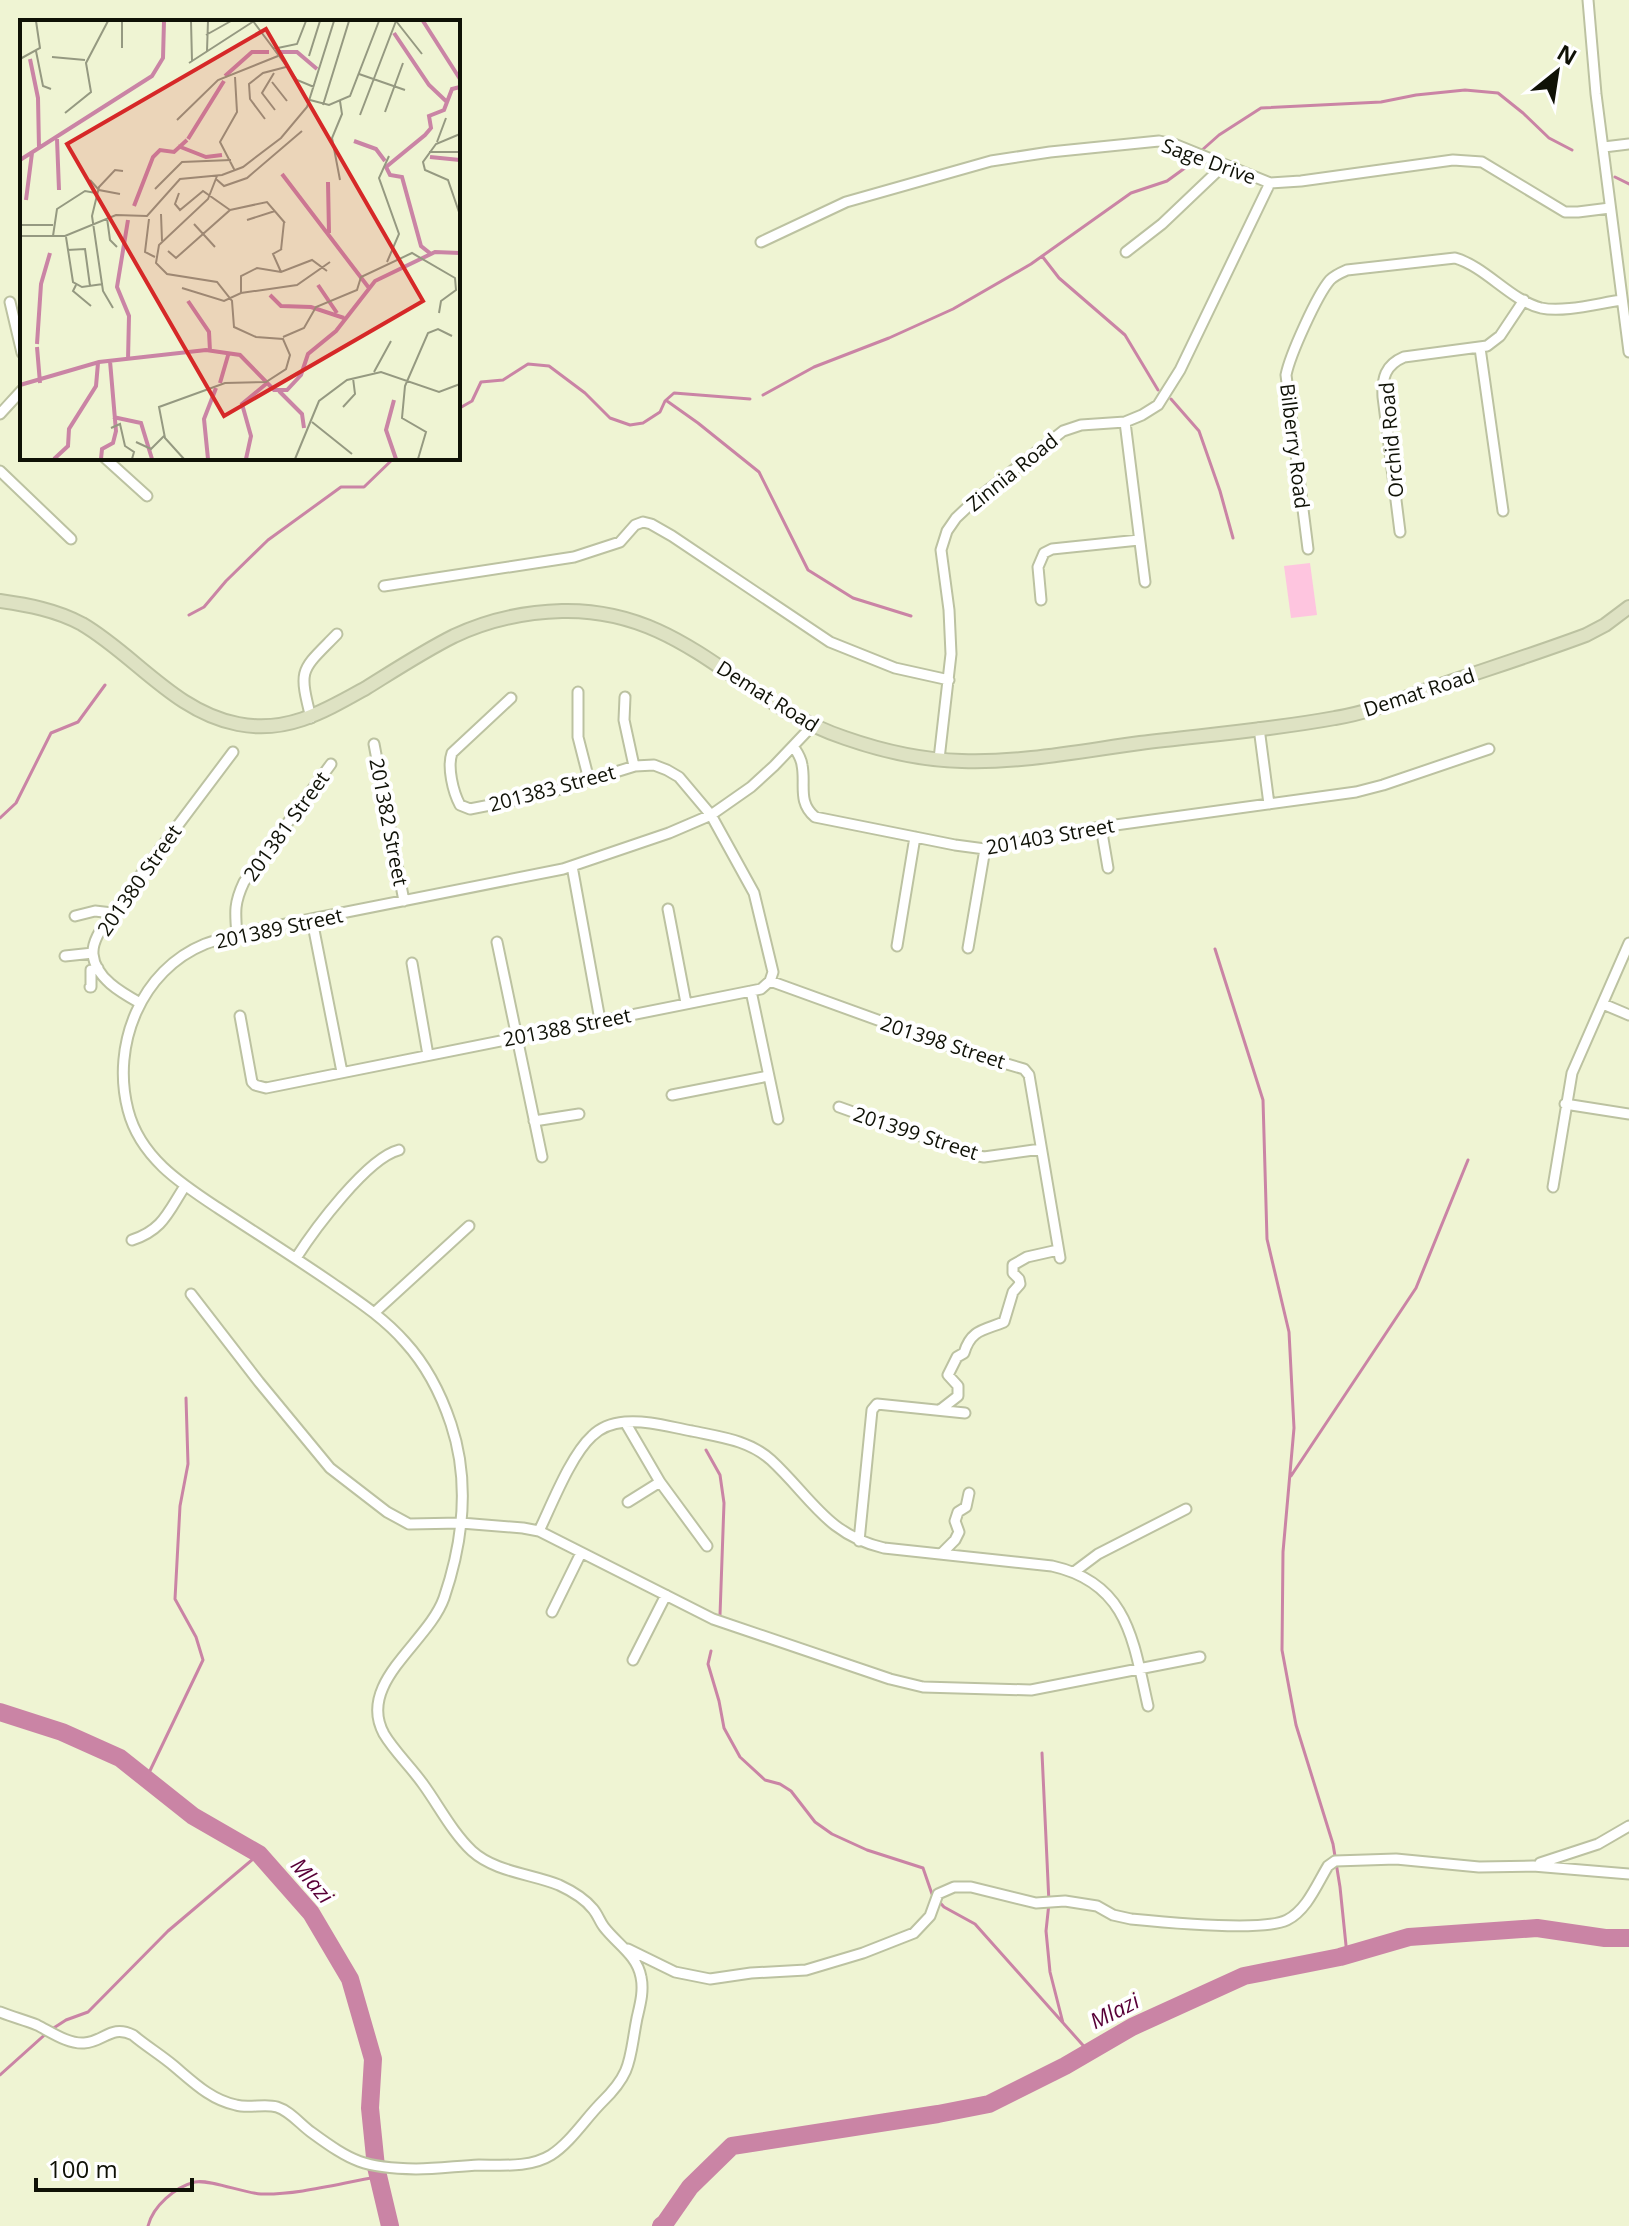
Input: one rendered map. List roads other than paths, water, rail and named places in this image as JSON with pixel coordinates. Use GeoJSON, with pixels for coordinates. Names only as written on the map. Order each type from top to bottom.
{"type":"FeatureCollection","features":[{"type":"Feature","properties":{"kind":"street"},"geometry":{"type":"LineString","coordinates":[[1588,0],[1596,94],[1629,352]]}},
{"type":"Feature","properties":{"kind":"street","name":"Sage Drive"},"geometry":{"type":"LineString","coordinates":[[761,242],[846,202],[991,161],[1159,141],[1174,144],[1270,183],[1471,160],[1491,166],[1565,212],[1610,208]]}},
{"type":"Feature","properties":{"kind":"street"},"geometry":{"type":"LineString","coordinates":[[1604,147],[1629,144]]}},
{"type":"Feature","properties":{"kind":"street"},"geometry":{"type":"LineString","coordinates":[[1126,252],[1162,224],[1224,165]]}},
{"type":"Feature","properties":{"kind":"street","name":"Zinnia Road"},"geometry":{"type":"LineString","coordinates":[[939,759],[951,654],[941,550],[950,525],[974,501],[1063,431],[1081,425],[1125,422],[1158,405],[1180,370],[1270,183]]}},
{"type":"Feature","properties":{"kind":"street","name":"Bilberry Road"},"geometry":{"type":"LineString","coordinates":[[1308,549],[1286,375],[1303,331],[1332,278],[1347,270],[1455,258],[1539,307],[1552,309],[1622,300]]}},
{"type":"Feature","properties":{"kind":"street"},"geometry":{"type":"LineString","coordinates":[[1503,511],[1480,348],[1500,336],[1524,300]]}},
{"type":"Feature","properties":{"kind":"street"},"geometry":{"type":"LineString","coordinates":[[10,302],[20,344]]}},
{"type":"Feature","properties":{"kind":"street","name":"Orchid Road"},"geometry":{"type":"LineString","coordinates":[[1400,532],[1383,376],[1394,362],[1404,357],[1480,348]]}},
{"type":"Feature","properties":{"kind":"street"},"geometry":{"type":"LineString","coordinates":[[0,414],[20,392]]}},
{"type":"Feature","properties":{"kind":"street"},"geometry":{"type":"LineString","coordinates":[[0,396],[9,404]]}},
{"type":"Feature","properties":{"kind":"street"},"geometry":{"type":"LineString","coordinates":[[1125,422],[1145,582]]}},
{"type":"Feature","properties":{"kind":"street"},"geometry":{"type":"LineString","coordinates":[[107,460],[147,496]]}},
{"type":"Feature","properties":{"kind":"street"},"geometry":{"type":"LineString","coordinates":[[0,471],[71,539]]}},
{"type":"Feature","properties":{"kind":"street"},"geometry":{"type":"LineString","coordinates":[[384,586],[574,557],[620,542],[635,525],[643,522],[672,536],[830,642],[895,668],[949,680]]}},
{"type":"Feature","properties":{"kind":"street"},"geometry":{"type":"LineString","coordinates":[[1041,600],[1038,567],[1044,553],[1052,549],[1139,540]]}},
{"type":"Feature","properties":{"kind":"street","name":"Demat Road"},"geometry":{"type":"LineString","coordinates":[[0,601],[38,607],[80,623],[107,640],[179,699],[218,719],[254,727],[311,718],[436,646],[483,624],[534,613],[568,611],[630,619],[679,640],[812,726],[881,750],[958,761],[1021,759],[1337,718],[1586,635],[1629,607]]}},
{"type":"Feature","properties":{"kind":"street"},"geometry":{"type":"LineString","coordinates":[[311,718],[303,687],[304,672],[337,634]]}},
{"type":"Feature","properties":{"kind":"street"},"geometry":{"type":"LineString","coordinates":[[578,692],[578,737],[589,780]]}},
{"type":"Feature","properties":{"kind":"street"},"geometry":{"type":"LineString","coordinates":[[625,697],[624,720],[634,766]]}},
{"type":"Feature","properties":{"kind":"street","name":"201383 Street"},"geometry":{"type":"LineString","coordinates":[[511,698],[452,753],[450,768],[460,805],[470,809],[541,795],[634,766],[654,765],[679,777],[711,815]]}},
{"type":"Feature","properties":{"kind":"street","name":"201389 Street"},"geometry":{"type":"LineString","coordinates":[[625,1947],[605,1928],[593,1908],[580,1896],[561,1886],[489,1863],[474,1854],[451,1828],[385,1735],[378,1717],[380,1693],[386,1678],[432,1622],[443,1602],[458,1551],[463,1474],[444,1405],[422,1362],[407,1343],[374,1313],[185,1186],[152,1156],[133,1124],[128,1108],[124,1087],[125,1044],[140,1003],[153,984],[176,961],[206,944],[572,866],[669,833],[711,815],[763,777],[812,726]]}},
{"type":"Feature","properties":{"kind":"street"},"geometry":{"type":"LineString","coordinates":[[1259,728],[1269,804]]}},
{"type":"Feature","properties":{"kind":"street","name":"201382 Street"},"geometry":{"type":"LineString","coordinates":[[374,744],[404,901]]}},
{"type":"Feature","properties":{"kind":"street","name":"201403 Street"},"geometry":{"type":"LineString","coordinates":[[793,746],[803,768],[805,807],[815,817],[985,849],[1101,827],[1356,792],[1489,749]]}},
{"type":"Feature","properties":{"kind":"street","name":"201380 Street"},"geometry":{"type":"LineString","coordinates":[[140,1003],[121,992],[98,968],[93,953],[101,931],[233,752]]}},
{"type":"Feature","properties":{"kind":"street","name":"201381 Street"},"geometry":{"type":"LineString","coordinates":[[237,935],[235,909],[244,882],[331,764]]}},
{"type":"Feature","properties":{"kind":"street"},"geometry":{"type":"LineString","coordinates":[[711,815],[754,893],[773,972],[770,981]]}},
{"type":"Feature","properties":{"kind":"street"},"geometry":{"type":"LineString","coordinates":[[1101,827],[1108,868]]}},
{"type":"Feature","properties":{"kind":"street"},"geometry":{"type":"LineString","coordinates":[[897,946],[915,837]]}},
{"type":"Feature","properties":{"kind":"street"},"geometry":{"type":"LineString","coordinates":[[968,948],[985,849]]}},
{"type":"Feature","properties":{"kind":"street"},"geometry":{"type":"LineString","coordinates":[[572,866],[600,1020]]}},
{"type":"Feature","properties":{"kind":"street"},"geometry":{"type":"LineString","coordinates":[[668,909],[686,1003]]}},
{"type":"Feature","properties":{"kind":"street"},"geometry":{"type":"LineString","coordinates":[[75,916],[95,911],[112,913]]}},
{"type":"Feature","properties":{"kind":"street"},"geometry":{"type":"LineString","coordinates":[[312,920],[342,1072]]}},
{"type":"Feature","properties":{"kind":"street"},"geometry":{"type":"LineString","coordinates":[[497,942],[542,1157]]}},
{"type":"Feature","properties":{"kind":"street"},"geometry":{"type":"LineString","coordinates":[[1553,1187],[1572,1073],[1629,943]]}},
{"type":"Feature","properties":{"kind":"street"},"geometry":{"type":"LineString","coordinates":[[65,956],[93,953]]}},
{"type":"Feature","properties":{"kind":"street"},"geometry":{"type":"LineString","coordinates":[[412,963],[428,1055]]}},
{"type":"Feature","properties":{"kind":"street"},"geometry":{"type":"LineString","coordinates":[[90,987],[91,970],[98,968]]}},
{"type":"Feature","properties":{"kind":"street","name":"201388 Street"},"geometry":{"type":"LineString","coordinates":[[240,1016],[248,1065],[255,1085],[266,1088],[761,989],[770,981]]}},
{"type":"Feature","properties":{"kind":"street","name":"201398 Street"},"geometry":{"type":"LineString","coordinates":[[770,981],[966,1052],[1024,1069],[1029,1075],[1059,1254],[1027,1257],[1013,1265],[1013,1273],[1020,1284],[1013,1292],[1004,1322],[986,1326],[967,1343],[964,1353],[957,1357],[948,1375],[958,1386],[958,1396],[940,1410]]}},
{"type":"Feature","properties":{"kind":"street"},"geometry":{"type":"LineString","coordinates":[[751,991],[778,1119]]}},
{"type":"Feature","properties":{"kind":"street"},"geometry":{"type":"LineString","coordinates":[[1603,1004],[1629,1015]]}},
{"type":"Feature","properties":{"kind":"street"},"geometry":{"type":"LineString","coordinates":[[672,1095],[768,1076]]}},
{"type":"Feature","properties":{"kind":"street"},"geometry":{"type":"LineString","coordinates":[[1565,1104],[1629,1114]]}},
{"type":"Feature","properties":{"kind":"street","name":"201399 Street"},"geometry":{"type":"LineString","coordinates":[[839,1107],[973,1155],[984,1157],[1041,1149]]}},
{"type":"Feature","properties":{"kind":"street"},"geometry":{"type":"LineString","coordinates":[[534,1121],[579,1114]]}},
{"type":"Feature","properties":{"kind":"street"},"geometry":{"type":"LineString","coordinates":[[296,1258],[328,1212],[384,1155],[399,1150]]}},
{"type":"Feature","properties":{"kind":"street"},"geometry":{"type":"LineString","coordinates":[[132,1240],[160,1226],[185,1186]]}},
{"type":"Feature","properties":{"kind":"street"},"geometry":{"type":"LineString","coordinates":[[374,1313],[469,1226]]}},
{"type":"Feature","properties":{"kind":"street"},"geometry":{"type":"LineString","coordinates":[[191,1294],[336,1474],[409,1524],[461,1523],[539,1531],[729,1625],[914,1686],[1031,1690],[1200,1657]]}},
{"type":"Feature","properties":{"kind":"street"},"geometry":{"type":"LineString","coordinates":[[859,1541],[874,1406],[965,1413]]}},
{"type":"Feature","properties":{"kind":"street"},"geometry":{"type":"LineString","coordinates":[[539,1531],[584,1445],[602,1429],[625,1422],[643,1422],[726,1438],[756,1449],[769,1459],[835,1527],[859,1541],[884,1548],[1052,1566],[1074,1572],[1101,1588],[1124,1617],[1148,1706]]}},
{"type":"Feature","properties":{"kind":"street"},"geometry":{"type":"LineString","coordinates":[[625,1422],[660,1482],[707,1546]]}},
{"type":"Feature","properties":{"kind":"street"},"geometry":{"type":"LineString","coordinates":[[628,1502],[660,1482]]}},
{"type":"Feature","properties":{"kind":"street"},"geometry":{"type":"LineString","coordinates":[[941,1554],[959,1532],[955,1521],[958,1512],[966,1507],[969,1493]]}},
{"type":"Feature","properties":{"kind":"street"},"geometry":{"type":"LineString","coordinates":[[1074,1572],[1098,1554],[1186,1509]]}},
{"type":"Feature","properties":{"kind":"street"},"geometry":{"type":"LineString","coordinates":[[552,1612],[581,1553]]}},
{"type":"Feature","properties":{"kind":"street"},"geometry":{"type":"LineString","coordinates":[[633,1660],[666,1595]]}},
{"type":"Feature","properties":{"kind":"street"},"geometry":{"type":"LineString","coordinates":[[1533,1866],[1598,1844],[1629,1826]]}},
{"type":"Feature","properties":{"kind":"street"},"geometry":{"type":"LineString","coordinates":[[625,1947],[675,1972],[710,1979],[806,1970],[863,1953],[914,1933],[930,1916],[938,1894],[954,1887],[971,1887],[1036,1903],[1065,1901],[1097,1906],[1113,1915],[1131,1919],[1262,1926],[1286,1921],[1301,1909],[1328,1866],[1335,1861],[1396,1859],[1479,1867],[1533,1866],[1629,1874]]}},
{"type":"Feature","properties":{"kind":"street"},"geometry":{"type":"LineString","coordinates":[[0,2012],[74,2042],[93,2042],[117,2031],[125,2031],[207,2093],[239,2106],[270,2105],[282,2108],[350,2159],[376,2167],[508,2166],[551,2155],[624,2078],[631,2057],[642,1989],[640,1971],[625,1947]]}},
{"type":"Feature","properties":{"kind":"waterway"},"geometry":{"type":"LineString","coordinates":[[1201,151],[1219,135],[1261,108],[1381,102],[1465,90],[1498,93],[1549,138],[1572,150]]}},
{"type":"Feature","properties":{"kind":"waterway"},"geometry":{"type":"LineString","coordinates":[[763,395],[814,367],[953,309],[1031,264],[1131,193],[1167,181],[1189,165]]}},
{"type":"Feature","properties":{"kind":"waterway"},"geometry":{"type":"LineString","coordinates":[[1615,177],[1629,184]]}},
{"type":"Feature","properties":{"kind":"waterway"},"geometry":{"type":"LineString","coordinates":[[1042,256],[1059,278],[1125,335],[1158,390]]}},
{"type":"Feature","properties":{"kind":"waterway"},"geometry":{"type":"LineString","coordinates":[[460,408],[472,401],[481,382],[503,380],[528,364],[549,366],[585,393],[610,418],[630,425],[643,423],[660,412],[665,401],[674,393],[750,399]]}},
{"type":"Feature","properties":{"kind":"waterway"},"geometry":{"type":"LineString","coordinates":[[1171,399],[1199,431],[1233,538]]}},
{"type":"Feature","properties":{"kind":"waterway"},"geometry":{"type":"LineString","coordinates":[[667,401],[759,472],[808,570],[853,598],[911,616]]}},
{"type":"Feature","properties":{"kind":"waterway"},"geometry":{"type":"LineString","coordinates":[[189,615],[204,607],[268,540],[341,487],[364,487],[392,460]]}},
{"type":"Feature","properties":{"kind":"waterway"},"geometry":{"type":"LineString","coordinates":[[0,818],[16,803],[51,733],[78,722],[105,685]]}},
{"type":"Feature","properties":{"kind":"waterway"},"geometry":{"type":"LineString","coordinates":[[1215,949],[1263,1100],[1267,1239],[1289,1332],[1294,1428],[1283,1552],[1282,1650],[1296,1725],[1333,1844],[1347,1955]]}},
{"type":"Feature","properties":{"kind":"waterway"},"geometry":{"type":"LineString","coordinates":[[1291,1476],[1416,1288],[1468,1160]]}},
{"type":"Feature","properties":{"kind":"waterway"},"geometry":{"type":"LineString","coordinates":[[146,1779],[203,1660],[196,1637],[175,1599],[180,1506],[188,1464],[186,1398]]}},
{"type":"Feature","properties":{"kind":"waterway"},"geometry":{"type":"LineString","coordinates":[[706,1450],[720,1475],[724,1503],[720,1615]]}},
{"type":"Feature","properties":{"kind":"waterway"},"geometry":{"type":"LineString","coordinates":[[711,1651],[708,1664],[724,1728],[740,1757],[765,1780],[791,1791],[815,1822],[832,1834],[867,1850],[923,1868],[932,1894],[944,1907],[975,1924],[1089,2052]]}},
{"type":"Feature","properties":{"kind":"waterway","name":"Mlazi"},"geometry":{"type":"LineString","coordinates":[[0,1712],[62,1732],[120,1758],[193,1816],[259,1854],[311,1913],[350,1979],[373,2059],[370,2108],[376,2167],[390,2226]]}},
{"type":"Feature","properties":{"kind":"waterway"},"geometry":{"type":"LineString","coordinates":[[1042,1753],[1049,1903],[1046,1931],[1050,1972],[1063,2023]]}},
{"type":"Feature","properties":{"kind":"waterway"},"geometry":{"type":"LineString","coordinates":[[0,2075],[49,2031],[66,2020],[88,2012],[168,1931],[259,1854]]}},
{"type":"Feature","properties":{"kind":"waterway","name":"Mlazi"},"geometry":{"type":"LineString","coordinates":[[661,2226],[690,2187],[732,2146],[989,2104],[1065,2066],[1132,2027],[1244,1976],[1340,1957],[1409,1937],[1537,1928],[1605,1938],[1629,1938]]}},
{"type":"Feature","properties":{"kind":"waterway"},"geometry":{"type":"LineString","coordinates":[[148,2226],[166,2198],[195,2182],[275,2194],[377,2177]]}}]}
